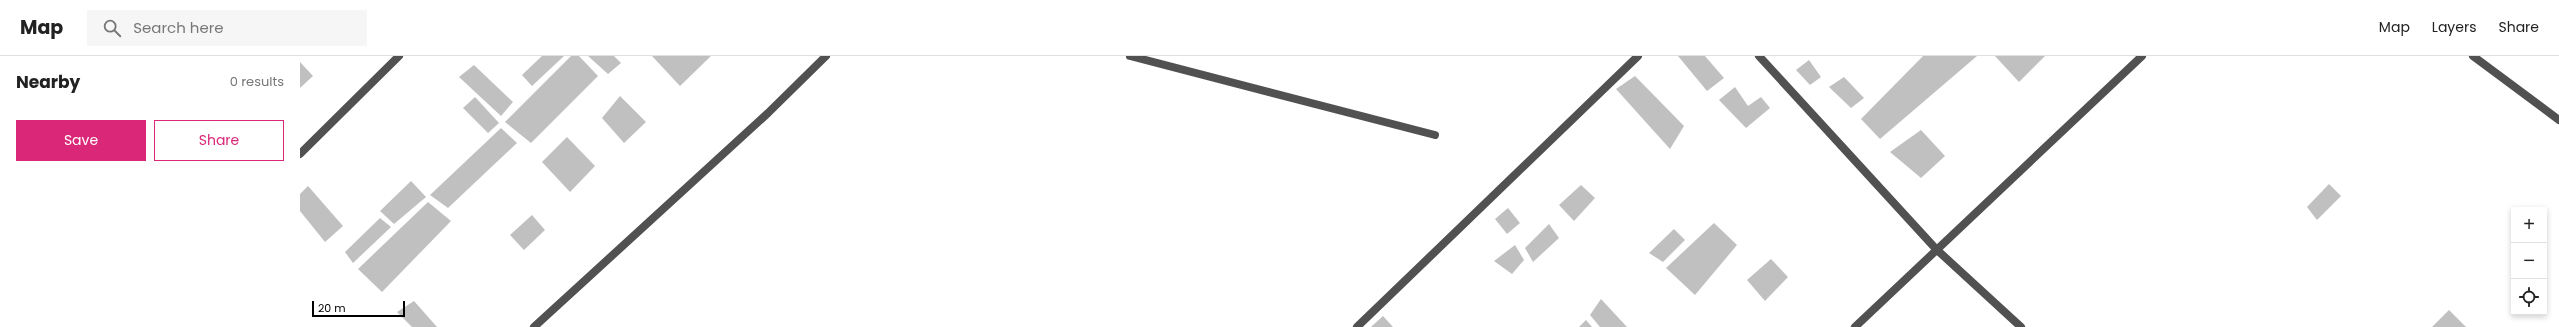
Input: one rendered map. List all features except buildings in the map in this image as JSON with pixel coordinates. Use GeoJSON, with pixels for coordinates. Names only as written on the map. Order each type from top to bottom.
{"type":"FeatureCollection","features":[{"type":"Feature","properties":{"kind":"street"},"geometry":{"type":"LineString","coordinates":[[300,154],[399,56]]}},
{"type":"Feature","properties":{"kind":"street"},"geometry":{"type":"LineString","coordinates":[[534,327],[762,119],[826,56]]}},
{"type":"Feature","properties":{"kind":"street"},"geometry":{"type":"LineString","coordinates":[[1130,56],[1435,135]]}},
{"type":"Feature","properties":{"kind":"street"},"geometry":{"type":"LineString","coordinates":[[1356,327],[1638,56]]}},
{"type":"Feature","properties":{"kind":"street"},"geometry":{"type":"LineString","coordinates":[[1759,56],[1936,249],[2021,327]]}},
{"type":"Feature","properties":{"kind":"street"},"geometry":{"type":"LineString","coordinates":[[1855,327],[2142,56]]}},
{"type":"Feature","properties":{"kind":"street"},"geometry":{"type":"LineString","coordinates":[[2473,56],[2559,120]]}}]}
